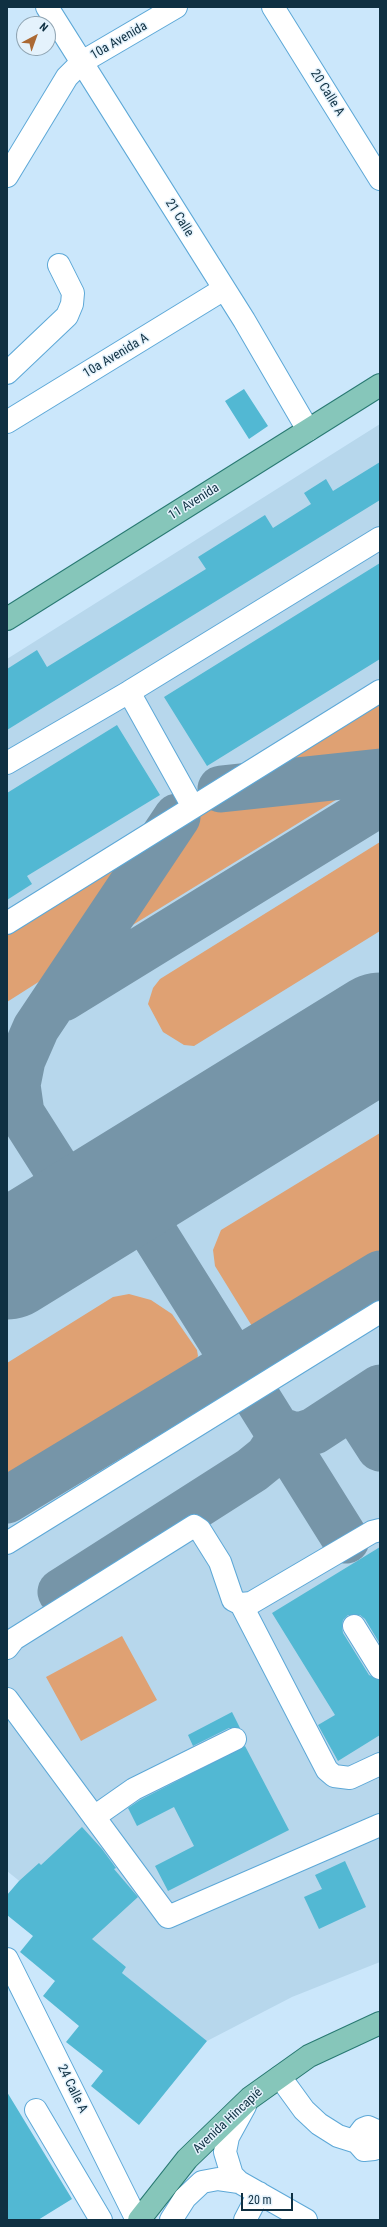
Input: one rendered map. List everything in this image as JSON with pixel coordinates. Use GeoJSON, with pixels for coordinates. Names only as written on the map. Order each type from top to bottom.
{"type":"FeatureCollection","features":[{"type":"Feature","properties":{"kind":"main road","name":"11 Avenida"},"geometry":{"type":"LineString","coordinates":[[7,619],[380,385]]}},
{"type":"Feature","properties":{"kind":"main road","name":"Avenida Hincapié"},"geometry":{"type":"LineString","coordinates":[[138,2220],[187,2159],[250,2098],[309,2056],[380,2023]]}},
{"type":"Feature","properties":{"kind":"street","name":"21 Calle"},"geometry":{"type":"LineString","coordinates":[[47,7],[224,290],[308,430]]}},
{"type":"Feature","properties":{"kind":"street","name":"10a Avenida"},"geometry":{"type":"LineString","coordinates":[[7,176],[67,77],[82,62],[176,7]]}},
{"type":"Feature","properties":{"kind":"street","name":"20 Calle A"},"geometry":{"type":"LineString","coordinates":[[273,7],[380,179]]}},
{"type":"Feature","properties":{"kind":"street"},"geometry":{"type":"LineString","coordinates":[[7,373],[67,316],[72,304],[72,293],[59,265]]}},
{"type":"Feature","properties":{"kind":"street","name":"10a Avenida A"},"geometry":{"type":"LineString","coordinates":[[8,420],[224,290]]}},
{"type":"Feature","properties":{"kind":"street"},"geometry":{"type":"LineString","coordinates":[[7,763],[129,692],[380,538]]}},
{"type":"Feature","properties":{"kind":"street"},"geometry":{"type":"LineString","coordinates":[[7,923],[380,691]]}},
{"type":"Feature","properties":{"kind":"street"},"geometry":{"type":"LineString","coordinates":[[129,692],[193,807]]}},
{"type":"Feature","properties":{"kind":"street"},"geometry":{"type":"LineString","coordinates":[[7,1543],[380,1312]]}},
{"type":"Feature","properties":{"kind":"street"},"geometry":{"type":"LineString","coordinates":[[7,1648],[14,1639],[194,1526],[200,1530],[220,1562],[233,1600],[241,1604],[251,1603],[372,1532],[380,1530]]}},
{"type":"Feature","properties":{"kind":"street"},"geometry":{"type":"LineString","coordinates":[[241,1604],[327,1770],[334,1776],[350,1778],[358,1776],[380,1764]]}},
{"type":"Feature","properties":{"kind":"street"},"geometry":{"type":"LineString","coordinates":[[354,1626],[380,1668]]}},
{"type":"Feature","properties":{"kind":"street"},"geometry":{"type":"LineString","coordinates":[[7,1699],[168,1916],[380,1826]]}},
{"type":"Feature","properties":{"kind":"street"},"geometry":{"type":"LineString","coordinates":[[94,1817],[134,1789],[235,1739]]}},
{"type":"Feature","properties":{"kind":"street","name":"24 Calle A"},"geometry":{"type":"LineString","coordinates":[[7,1959],[138,2220]]}},
{"type":"Feature","properties":{"kind":"street"},"geometry":{"type":"LineString","coordinates":[[280,2077],[304,2110],[319,2124],[338,2136],[357,2142],[364,2150],[369,2151],[378,2146],[380,2142]]}},
{"type":"Feature","properties":{"kind":"street"},"geometry":{"type":"LineString","coordinates":[[250,2098],[228,2138],[225,2152],[232,2175],[239,2182],[306,2220]]}},
{"type":"Feature","properties":{"kind":"street"},"geometry":{"type":"LineString","coordinates":[[36,2110],[101,2220]]}},
{"type":"Feature","properties":{"kind":"street"},"geometry":{"type":"LineString","coordinates":[[357,2142],[359,2132],[368,2127],[377,2131],[380,2138]]}},
{"type":"Feature","properties":{"kind":"street"},"geometry":{"type":"LineString","coordinates":[[176,2218],[185,2198],[202,2182],[224,2179],[239,2182]]}},
{"type":"Feature","properties":{"kind":"street"},"geometry":{"type":"LineString","coordinates":[[246,2220],[259,2193]]}},
{"type":"Feature","properties":{"kind":"shaded area"},"geometry":{"type":"Polygon","coordinates":[[[380,424],[380,1962],[292,1997],[207,2041],[122,1973],[126,1967],[7,1871],[7,659],[380,424]]]}},
{"type":"Feature","properties":{"kind":"shaded area"},"geometry":{"type":"Polygon","coordinates":[[[380,701],[380,759],[262,773],[380,701]]]}},
{"type":"Feature","properties":{"kind":"shaded area"},"geometry":{"type":"Polygon","coordinates":[[[343,784],[347,787],[347,791],[344,795],[118,934],[113,930],[203,811],[343,784]]]}},
{"type":"Feature","properties":{"kind":"shaded area"},"geometry":{"type":"Polygon","coordinates":[[[380,842],[380,931],[194,1046],[184,1045],[163,1032],[148,1004],[153,988],[160,979],[380,842]]]}},
{"type":"Feature","properties":{"kind":"shaded area"},"geometry":{"type":"Polygon","coordinates":[[[138,852],[138,856],[56,969],[51,974],[7,1002],[7,932],[138,852]]]}},
{"type":"Feature","properties":{"kind":"shaded area"},"geometry":{"type":"Polygon","coordinates":[[[380,1133],[380,1253],[255,1331],[215,1266],[213,1250],[221,1230],[380,1133]]]}},
{"type":"Feature","properties":{"kind":"shaded area"},"geometry":{"type":"Polygon","coordinates":[[[129,1294],[151,1300],[172,1314],[197,1350],[198,1356],[193,1365],[7,1477],[7,1363],[113,1297],[129,1294]]]}},
{"type":"Feature","properties":{"kind":"shaded area"},"geometry":{"type":"Polygon","coordinates":[[[122,1636],[157,1700],[81,1741],[46,1677],[122,1636]]]}},
{"type":"Feature","properties":{"kind":"building"},"geometry":{"type":"Polygon","coordinates":[[[244,389],[268,426],[249,439],[225,401],[244,389]]]}},
{"type":"Feature","properties":{"kind":"building"},"geometry":{"type":"Polygon","coordinates":[[[380,462],[380,500],[7,730],[7,669],[37,650],[47,667],[206,569],[198,557],[265,515],[273,528],[311,504],[304,493],[326,479],[333,491],[380,462]]]}},
{"type":"Feature","properties":{"kind":"building"},"geometry":{"type":"Polygon","coordinates":[[[380,563],[380,659],[207,766],[164,697],[380,563]]]}},
{"type":"Feature","properties":{"kind":"building"},"geometry":{"type":"Polygon","coordinates":[[[117,725],[160,795],[27,876],[32,884],[7,900],[7,793],[117,725]]]}},
{"type":"Feature","properties":{"kind":"building"},"geometry":{"type":"Polygon","coordinates":[[[380,1547],[380,1644],[365,1619],[360,1615],[348,1615],[343,1620],[342,1626],[343,1633],[369,1675],[380,1680],[380,1735],[338,1761],[318,1725],[335,1715],[272,1613],[380,1547]]]}},
{"type":"Feature","properties":{"kind":"building"},"geometry":{"type":"Polygon","coordinates":[[[232,1712],[240,1728],[229,1728],[193,1746],[188,1735],[232,1712]]]}},
{"type":"Feature","properties":{"kind":"building"},"geometry":{"type":"Polygon","coordinates":[[[245,1746],[289,1830],[168,1891],[155,1866],[194,1846],[174,1807],[137,1826],[128,1808],[140,1800],[245,1746]]]}},
{"type":"Feature","properties":{"kind":"building"},"geometry":{"type":"Polygon","coordinates":[[[82,1827],[102,1849],[116,1868],[114,1869],[138,1897],[92,1939],[126,1967],[122,1973],[207,2041],[139,2125],[91,2086],[103,2071],[66,2042],[79,2026],[43,1996],[55,1981],[20,1952],[33,1936],[7,1915],[7,1895],[19,1881],[39,1863],[41,1865],[82,1827]]]}},
{"type":"Feature","properties":{"kind":"building"},"geometry":{"type":"Polygon","coordinates":[[[345,1861],[366,1907],[319,1929],[304,1897],[322,1889],[315,1875],[345,1861]]]}},
{"type":"Feature","properties":{"kind":"building"},"geometry":{"type":"Polygon","coordinates":[[[7,2092],[72,2199],[38,2220],[7,2220],[7,2092]]]}},
{"type":"Feature","properties":{"kind":"taxiway"},"geometry":{"type":"LineString","coordinates":[[221,789],[380,772]]}},
{"type":"Feature","properties":{"kind":"taxiway"},"geometry":{"type":"LineString","coordinates":[[63,998],[380,803]]}},
{"type":"Feature","properties":{"kind":"taxiway"},"geometry":{"type":"LineString","coordinates":[[150,1227],[126,1210],[88,1193],[56,1168],[21,1113],[17,1085],[22,1060],[36,1028],[177,817]]}},
{"type":"Feature","properties":{"kind":"taxiway"},"geometry":{"type":"LineString","coordinates":[[56,1168],[64,1186],[65,1207],[60,1229]]}},
{"type":"Feature","properties":{"kind":"taxiway"},"geometry":{"type":"LineString","coordinates":[[146,1176],[145,1199],[150,1227],[346,1540]]}},
{"type":"Feature","properties":{"kind":"taxiway"},"geometry":{"type":"LineString","coordinates":[[7,1500],[380,1274]]}},
{"type":"Feature","properties":{"kind":"taxiway"},"geometry":{"type":"LineString","coordinates":[[61,1592],[252,1470],[268,1457],[277,1443],[278,1430],[292,1435],[302,1435],[314,1431],[380,1388]]}},
{"type":"Feature","properties":{"kind":"taxiway"},"geometry":{"type":"LineString","coordinates":[[363,1399],[359,1411],[360,1417],[380,1448]]}},
{"type":"Feature","properties":{"kind":"runway"},"geometry":{"type":"LineString","coordinates":[[7,1261],[380,1031]]}}]}
